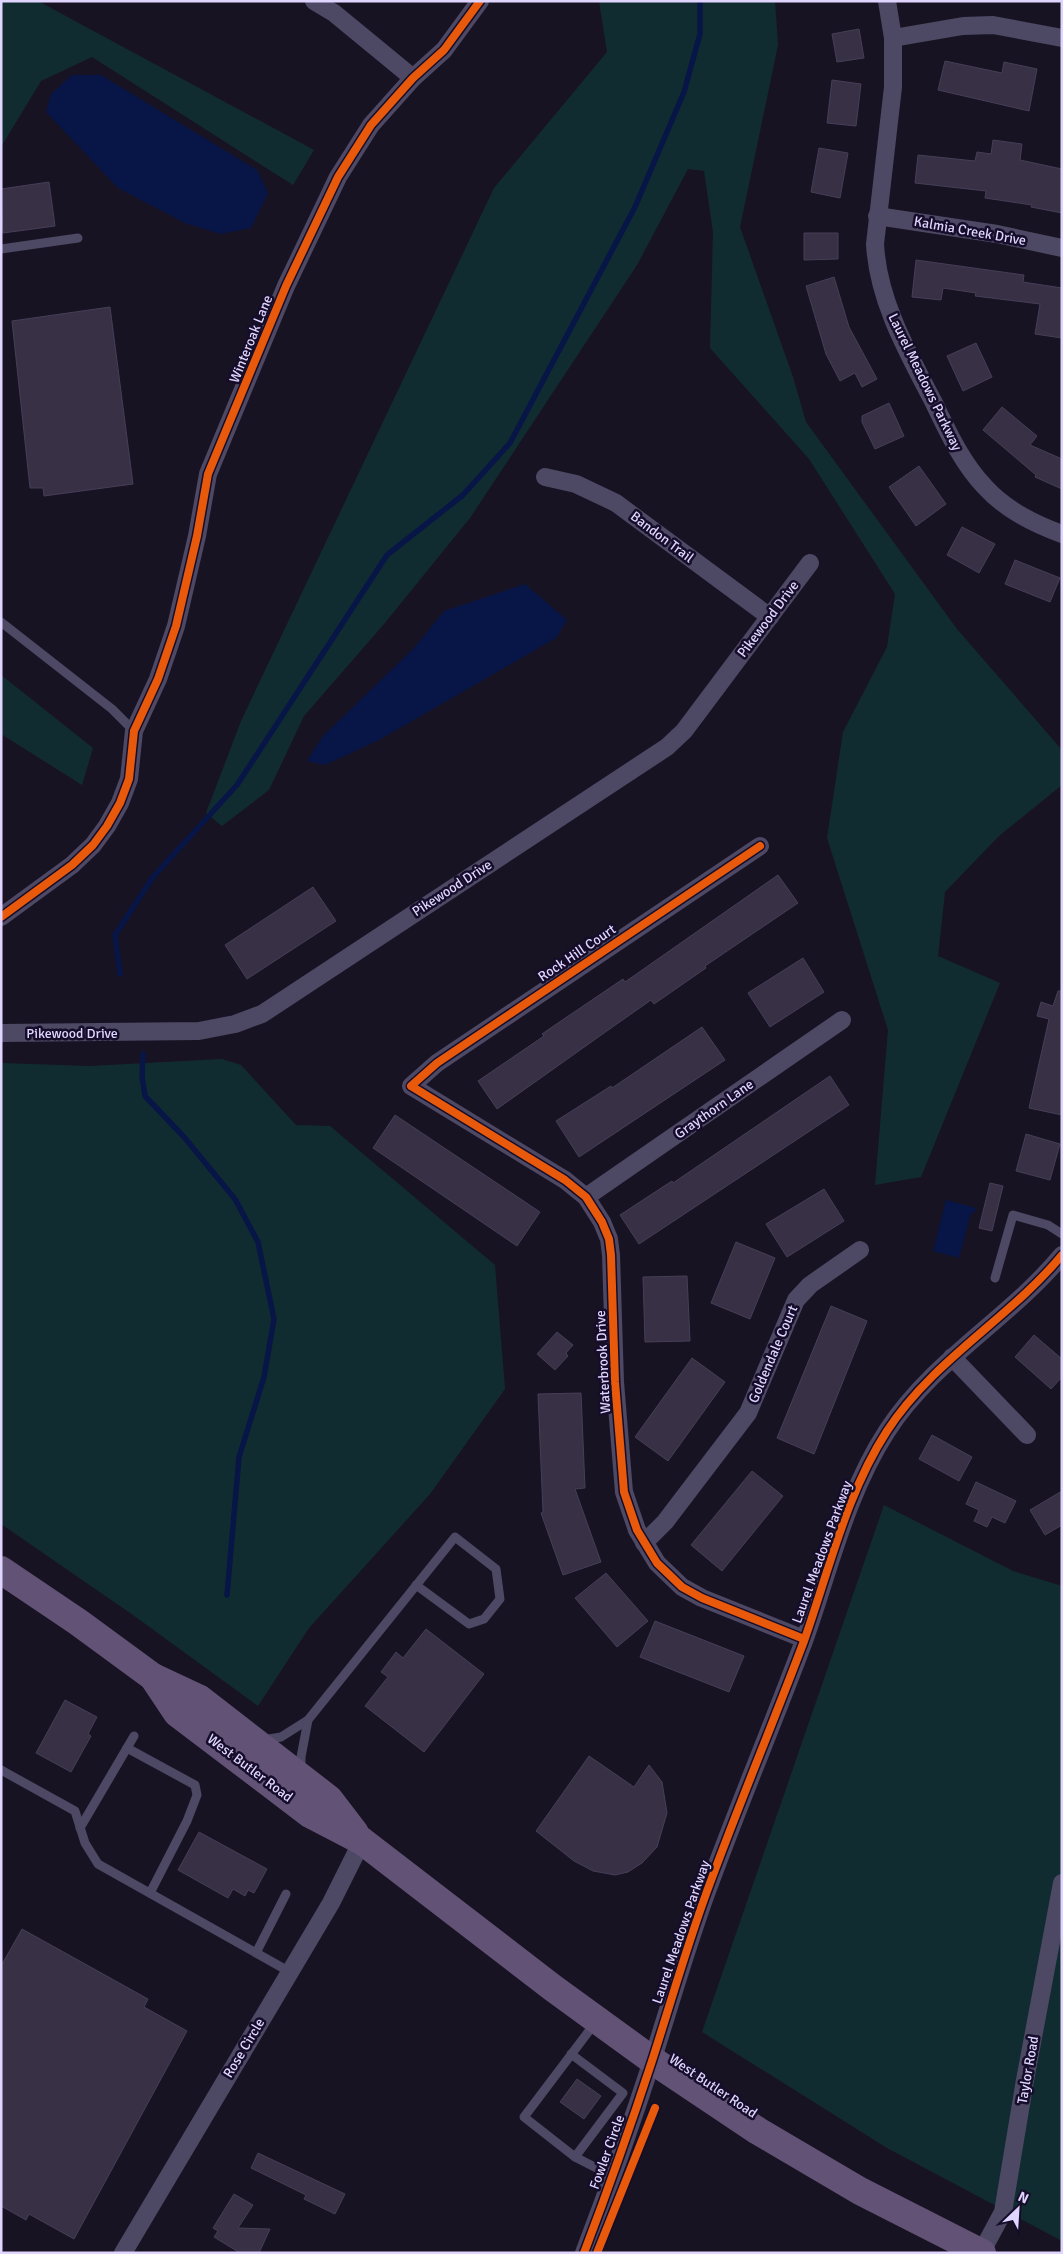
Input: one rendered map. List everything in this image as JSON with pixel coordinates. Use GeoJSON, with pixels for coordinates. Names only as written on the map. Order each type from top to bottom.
{"type":"FeatureCollection","features":[{"type":"Feature","properties":{"kind":"main road","name":"West Butler Road"},"geometry":{"type":"LineString","coordinates":[[1,1570],[78,1622],[153,1677],[200,1699],[329,1799],[362,1841]]}},
{"type":"Feature","properties":{"kind":"main road","name":"West Butler Road"},"geometry":{"type":"LineString","coordinates":[[153,1677],[177,1713],[310,1814],[362,1841],[597,2021],[652,2060],[758,2131],[860,2191],[951,2241],[982,2253]]}},
{"type":"Feature","properties":{"kind":"street"},"geometry":{"type":"LineString","coordinates":[[314,1],[334,14],[413,78]]}},
{"type":"Feature","properties":{"kind":"street","name":"Winteroak Lane"},"geometry":{"type":"LineString","coordinates":[[1,917],[72,865],[92,845],[107,826],[120,803],[129,779],[134,731],[158,679],[176,626],[197,536],[208,474],[286,286],[338,177],[371,125],[413,78],[444,50],[480,1]]}},
{"type":"Feature","properties":{"kind":"street","name":"Laurel Meadows Parkway"},"geometry":{"type":"LineString","coordinates":[[887,1],[893,38],[894,87],[874,244],[876,263],[886,300],[905,346],[958,450],[985,487],[1004,504],[1034,522],[1062,534]]}},
{"type":"Feature","properties":{"kind":"street"},"geometry":{"type":"LineString","coordinates":[[893,38],[963,26],[994,25],[1062,38]]}},
{"type":"Feature","properties":{"kind":"street","name":"Kalmia Creek Drive"},"geometry":{"type":"LineString","coordinates":[[877,216],[997,234],[1062,248]]}},
{"type":"Feature","properties":{"kind":"street","name":"Bandon Trail"},"geometry":{"type":"LineString","coordinates":[[545,477],[576,484],[616,503],[770,617]]}},
{"type":"Feature","properties":{"kind":"street","name":"Pikewood Drive"},"geometry":{"type":"LineString","coordinates":[[1,1033],[199,1031],[235,1024],[262,1014],[667,748],[684,731],[810,563]]}},
{"type":"Feature","properties":{"kind":"street","name":"Rock Hill Court"},"geometry":{"type":"LineString","coordinates":[[411,1086],[445,1057],[760,846]]}},
{"type":"Feature","properties":{"kind":"street","name":"Graythorn Lane"},"geometry":{"type":"LineString","coordinates":[[586,1197],[842,1020]]}},
{"type":"Feature","properties":{"kind":"street","name":"Waterbrook Drive"},"geometry":{"type":"LineString","coordinates":[[411,1086],[565,1180],[586,1197],[602,1222],[609,1239],[615,1382],[624,1492],[637,1530],[656,1563],[682,1587],[702,1598],[804,1639]]}},
{"type":"Feature","properties":{"kind":"street","name":"Goldendale Court"},"geometry":{"type":"LineString","coordinates":[[644,1543],[665,1522],[748,1413],[796,1300],[810,1285],[860,1250]]}},
{"type":"Feature","properties":{"kind":"street","name":"Laurel Meadows Parkway"},"geometry":{"type":"LineString","coordinates":[[652,2060],[706,1893],[804,1639],[844,1523],[875,1450],[902,1410],[919,1390],[952,1357],[1034,1286],[1062,1255]]}},
{"type":"Feature","properties":{"kind":"street"},"geometry":{"type":"LineString","coordinates":[[952,1357],[1027,1435]]}},
{"type":"Feature","properties":{"kind":"street","name":"Rose Circle"},"geometry":{"type":"LineString","coordinates":[[123,2253],[331,1903],[362,1841]]}},
{"type":"Feature","properties":{"kind":"street","name":"Taylor Road"},"geometry":{"type":"LineString","coordinates":[[982,2253],[1003,2212],[1025,2080],[1062,1883]]}},
{"type":"Feature","properties":{"kind":"street","name":"Fowler Circle"},"geometry":{"type":"LineString","coordinates":[[587,2252],[652,2060]]}},
{"type":"Feature","properties":{"kind":"lane"},"geometry":{"type":"LineString","coordinates":[[1,249],[78,238]]}},
{"type":"Feature","properties":{"kind":"lane"},"geometry":{"type":"LineString","coordinates":[[1,622],[112,709],[134,731]]}},
{"type":"Feature","properties":{"kind":"lane"},"geometry":{"type":"LineString","coordinates":[[995,1278],[1013,1215],[1048,1225],[1062,1234]]}},
{"type":"Feature","properties":{"kind":"lane"},"geometry":{"type":"LineString","coordinates":[[254,1741],[281,1737],[308,1720],[416,1585],[455,1538],[496,1569],[500,1599],[484,1619],[469,1624],[416,1585]]}},
{"type":"Feature","properties":{"kind":"lane"},"geometry":{"type":"LineString","coordinates":[[301,1777],[301,1757],[308,1720]]}},
{"type":"Feature","properties":{"kind":"lane"},"geometry":{"type":"LineString","coordinates":[[80,1828],[134,1736]]}},
{"type":"Feature","properties":{"kind":"lane"},"geometry":{"type":"LineString","coordinates":[[127,1748],[196,1785],[197,1795],[187,1821],[150,1893]]}},
{"type":"Feature","properties":{"kind":"lane"},"geometry":{"type":"LineString","coordinates":[[1,1770],[74,1811],[85,1843],[98,1864],[290,1972]]}},
{"type":"Feature","properties":{"kind":"lane"},"geometry":{"type":"LineString","coordinates":[[256,1953],[286,1894]]}},
{"type":"Feature","properties":{"kind":"lane"},"geometry":{"type":"LineString","coordinates":[[597,2021],[524,2117],[575,2157],[612,2176]]}},
{"type":"Feature","properties":{"kind":"lane"},"geometry":{"type":"LineString","coordinates":[[571,2054],[637,2105]]}},
{"type":"Feature","properties":{"kind":"lane"},"geometry":{"type":"LineString","coordinates":[[575,2157],[623,2093]]}},
{"type":"Feature","properties":{"kind":"green space"},"geometry":{"type":"Polygon","coordinates":[[[1,1],[38,1],[314,150],[293,185],[92,57],[41,81],[1,147],[1,1]]]}},
{"type":"Feature","properties":{"kind":"green space"},"geometry":{"type":"Polygon","coordinates":[[[599,1],[775,1],[778,45],[740,227],[793,377],[806,422],[957,629],[1062,750],[1062,785],[999,836],[945,892],[938,956],[1000,983],[921,1177],[875,1185],[888,1030],[827,838],[843,732],[887,647],[895,594],[809,459],[710,348],[713,232],[704,171],[688,169],[637,265],[470,518],[384,624],[304,716],[269,790],[222,826],[206,813],[241,721],[494,188],[607,52],[599,1]]]}},
{"type":"Feature","properties":{"kind":"green space"},"geometry":{"type":"Polygon","coordinates":[[[1,675],[93,748],[82,785],[1,734],[1,675]]]}},
{"type":"Feature","properties":{"kind":"green space"},"geometry":{"type":"Polygon","coordinates":[[[222,1059],[241,1065],[296,1125],[330,1126],[495,1265],[505,1389],[430,1494],[309,1628],[258,1706],[133,1615],[1,1524],[1,1063],[89,1066],[222,1059]]]}},
{"type":"Feature","properties":{"kind":"green space"},"geometry":{"type":"Polygon","coordinates":[[[884,1505],[1013,1571],[1062,1586],[1062,2241],[887,2148],[702,2032],[884,1505]]]}},
{"type":"Feature","properties":{"kind":"shaded area"},"geometry":{"type":"Polygon","coordinates":[[[72,75],[101,75],[257,170],[268,193],[251,228],[221,234],[185,223],[118,188],[46,112],[51,94],[72,75]]]}},
{"type":"Feature","properties":{"kind":"shaded area"},"geometry":{"type":"Polygon","coordinates":[[[525,584],[567,620],[556,638],[379,740],[325,765],[307,761],[323,736],[414,648],[444,611],[525,584]]]}},
{"type":"Feature","properties":{"kind":"shaded area"},"geometry":{"type":"Polygon","coordinates":[[[946,1200],[976,1208],[974,1213],[971,1213],[959,1258],[933,1251],[946,1200]]]}},
{"type":"Feature","properties":{"kind":"building"},"geometry":{"type":"Polygon","coordinates":[[[859,29],[864,58],[837,62],[832,34],[859,29]]]}},
{"type":"Feature","properties":{"kind":"building"},"geometry":{"type":"Polygon","coordinates":[[[945,61],[1002,73],[1004,62],[1037,69],[1029,111],[938,90],[945,61]]]}},
{"type":"Feature","properties":{"kind":"building"},"geometry":{"type":"Polygon","coordinates":[[[832,80],[861,84],[856,126],[827,123],[832,80]]]}},
{"type":"Feature","properties":{"kind":"building"},"geometry":{"type":"Polygon","coordinates":[[[993,140],[1022,144],[1020,160],[1062,169],[1062,213],[1031,207],[1032,205],[985,198],[986,191],[915,183],[918,155],[975,161],[977,152],[991,154],[993,140]]]}},
{"type":"Feature","properties":{"kind":"building"},"geometry":{"type":"Polygon","coordinates":[[[819,148],[848,153],[840,198],[811,192],[819,148]]]}},
{"type":"Feature","properties":{"kind":"building"},"geometry":{"type":"Polygon","coordinates":[[[49,182],[55,226],[3,233],[1,189],[49,182]]]}},
{"type":"Feature","properties":{"kind":"building"},"geometry":{"type":"Polygon","coordinates":[[[804,233],[838,233],[838,259],[804,260],[804,233]]]}},
{"type":"Feature","properties":{"kind":"building"},"geometry":{"type":"Polygon","coordinates":[[[916,260],[1024,275],[1023,282],[1062,288],[1062,338],[1035,334],[1040,304],[975,296],[976,293],[943,288],[941,300],[912,297],[916,260]]]}},
{"type":"Feature","properties":{"kind":"building"},"geometry":{"type":"Polygon","coordinates":[[[834,277],[849,327],[877,379],[862,387],[855,373],[840,381],[826,354],[806,286],[834,277]]]}},
{"type":"Feature","properties":{"kind":"building"},"geometry":{"type":"Polygon","coordinates":[[[110,307],[133,484],[44,496],[43,488],[30,488],[12,321],[110,307]]]}},
{"type":"Feature","properties":{"kind":"building"},"geometry":{"type":"Polygon","coordinates":[[[976,343],[992,377],[963,391],[947,356],[976,343]]]}},
{"type":"Feature","properties":{"kind":"building"},"geometry":{"type":"Polygon","coordinates":[[[889,403],[904,436],[875,449],[862,422],[862,416],[889,403]]]}},
{"type":"Feature","properties":{"kind":"building"},"geometry":{"type":"Polygon","coordinates":[[[1002,407],[1037,436],[1030,445],[1062,459],[1062,489],[1035,477],[1036,475],[983,430],[1002,407]]]}},
{"type":"Feature","properties":{"kind":"building"},"geometry":{"type":"Polygon","coordinates":[[[919,466],[946,504],[916,526],[889,487],[919,466]]]}},
{"type":"Feature","properties":{"kind":"building"},"geometry":{"type":"Polygon","coordinates":[[[962,527],[995,544],[979,573],[947,555],[962,527]]]}},
{"type":"Feature","properties":{"kind":"building"},"geometry":{"type":"Polygon","coordinates":[[[1015,560],[1060,578],[1050,602],[1005,584],[1015,560]]]}},
{"type":"Feature","properties":{"kind":"building"},"geometry":{"type":"Polygon","coordinates":[[[778,875],[798,903],[705,966],[706,968],[654,1004],[651,1000],[497,1109],[478,1081],[544,1036],[542,1034],[558,1023],[623,979],[625,982],[778,875]]]}},
{"type":"Feature","properties":{"kind":"building"},"geometry":{"type":"Polygon","coordinates":[[[313,887],[336,921],[247,979],[225,945],[313,887]]]}},
{"type":"Feature","properties":{"kind":"building"},"geometry":{"type":"Polygon","coordinates":[[[803,958],[824,992],[770,1027],[748,993],[803,958]]]}},
{"type":"Feature","properties":{"kind":"building"},"geometry":{"type":"Polygon","coordinates":[[[1058,991],[1062,991],[1062,1115],[1029,1108],[1049,1019],[1037,1016],[1041,1002],[1053,1006],[1058,991]]]}},
{"type":"Feature","properties":{"kind":"building"},"geometry":{"type":"Polygon","coordinates":[[[702,1027],[725,1060],[579,1157],[556,1121],[611,1086],[612,1088],[702,1027]]]}},
{"type":"Feature","properties":{"kind":"building"},"geometry":{"type":"Polygon","coordinates":[[[830,1076],[849,1105],[639,1244],[620,1215],[672,1181],[673,1183],[830,1076]]]}},
{"type":"Feature","properties":{"kind":"building"},"geometry":{"type":"Polygon","coordinates":[[[395,1115],[540,1212],[517,1246],[373,1148],[395,1115]]]}},
{"type":"Feature","properties":{"kind":"building"},"geometry":{"type":"Polygon","coordinates":[[[1026,1134],[1060,1144],[1050,1180],[1016,1171],[1026,1134]]]}},
{"type":"Feature","properties":{"kind":"building"},"geometry":{"type":"Polygon","coordinates":[[[990,1183],[1003,1186],[992,1231],[979,1228],[990,1183]]]}},
{"type":"Feature","properties":{"kind":"building"},"geometry":{"type":"Polygon","coordinates":[[[824,1189],[844,1221],[787,1257],[766,1224],[824,1189]]]}},
{"type":"Feature","properties":{"kind":"building"},"geometry":{"type":"Polygon","coordinates":[[[736,1242],[775,1258],[750,1319],[711,1303],[736,1242]]]}},
{"type":"Feature","properties":{"kind":"building"},"geometry":{"type":"Polygon","coordinates":[[[687,1276],[690,1341],[645,1342],[643,1277],[687,1276]]]}},
{"type":"Feature","properties":{"kind":"building"},"geometry":{"type":"Polygon","coordinates":[[[831,1306],[867,1321],[814,1454],[777,1438],[831,1306]]]}},
{"type":"Feature","properties":{"kind":"building"},"geometry":{"type":"Polygon","coordinates":[[[557,1332],[573,1345],[566,1353],[568,1356],[555,1370],[537,1354],[557,1332]]]}},
{"type":"Feature","properties":{"kind":"building"},"geometry":{"type":"Polygon","coordinates":[[[1034,1335],[1062,1359],[1062,1377],[1051,1389],[1015,1357],[1034,1335]]]}},
{"type":"Feature","properties":{"kind":"building"},"geometry":{"type":"Polygon","coordinates":[[[692,1358],[725,1382],[668,1461],[635,1437],[692,1358]]]}},
{"type":"Feature","properties":{"kind":"building"},"geometry":{"type":"Polygon","coordinates":[[[581,1393],[585,1488],[575,1489],[601,1562],[563,1575],[541,1513],[543,1512],[538,1394],[581,1393]]]}},
{"type":"Feature","properties":{"kind":"building"},"geometry":{"type":"Polygon","coordinates":[[[932,1435],[972,1457],[959,1481],[919,1459],[932,1435]]]}},
{"type":"Feature","properties":{"kind":"building"},"geometry":{"type":"Polygon","coordinates":[[[752,1471],[783,1496],[722,1571],[691,1545],[752,1471]]]}},
{"type":"Feature","properties":{"kind":"building"},"geometry":{"type":"Polygon","coordinates":[[[976,1482],[1016,1501],[1005,1523],[992,1517],[987,1527],[974,1521],[979,1510],[966,1504],[976,1482]]]}},
{"type":"Feature","properties":{"kind":"building"},"geometry":{"type":"Polygon","coordinates":[[[1062,1491],[1062,1525],[1045,1535],[1030,1510],[1062,1491]]]}},
{"type":"Feature","properties":{"kind":"building"},"geometry":{"type":"Polygon","coordinates":[[[606,1573],[648,1621],[617,1647],[575,1598],[606,1573]]]}},
{"type":"Feature","properties":{"kind":"building"},"geometry":{"type":"Polygon","coordinates":[[[655,1621],[744,1656],[729,1692],[640,1657],[655,1621]]]}},
{"type":"Feature","properties":{"kind":"building"},"geometry":{"type":"Polygon","coordinates":[[[426,1629],[484,1674],[424,1752],[365,1706],[388,1677],[381,1672],[396,1652],[403,1658],[426,1629]]]}},
{"type":"Feature","properties":{"kind":"building"},"geometry":{"type":"Polygon","coordinates":[[[65,1700],[97,1717],[88,1734],[91,1736],[71,1772],[36,1753],[65,1700]]]}},
{"type":"Feature","properties":{"kind":"building"},"geometry":{"type":"Polygon","coordinates":[[[589,1756],[634,1787],[649,1765],[662,1782],[667,1813],[657,1847],[642,1863],[628,1872],[615,1875],[593,1871],[574,1861],[536,1831],[589,1756]]]}},
{"type":"Feature","properties":{"kind":"building"},"geometry":{"type":"Polygon","coordinates":[[[199,1832],[267,1869],[254,1893],[248,1890],[245,1896],[233,1889],[228,1898],[178,1870],[199,1832]]]}},
{"type":"Feature","properties":{"kind":"building"},"geometry":{"type":"Polygon","coordinates":[[[22,1929],[148,1999],[144,2007],[187,2031],[74,2239],[29,2214],[26,2220],[1,2206],[1,1966],[22,1929]]]}},
{"type":"Feature","properties":{"kind":"building"},"geometry":{"type":"Polygon","coordinates":[[[577,2079],[601,2096],[584,2119],[560,2102],[577,2079]]]}},
{"type":"Feature","properties":{"kind":"building"},"geometry":{"type":"Polygon","coordinates":[[[258,2153],[345,2194],[335,2214],[304,2199],[306,2195],[251,2168],[258,2153]]]}},
{"type":"Feature","properties":{"kind":"building"},"geometry":{"type":"Polygon","coordinates":[[[234,2194],[253,2205],[238,2228],[270,2229],[259,2253],[240,2253],[214,2237],[218,2231],[213,2228],[234,2194]]]}},
{"type":"Feature","properties":{"kind":"waterway"},"geometry":{"type":"LineString","coordinates":[[120,974],[115,935],[153,877],[237,785],[387,555],[463,495],[510,443],[635,207],[684,92],[700,34],[700,1]]}},
{"type":"Feature","properties":{"kind":"waterway"},"geometry":{"type":"LineString","coordinates":[[143,1054],[142,1076],[145,1096],[184,1137],[235,1199],[258,1242],[274,1319],[264,1377],[239,1457],[227,1595]]}},
{"type":"Feature","properties":{"kind":"cycle path"},"geometry":{"type":"LineString","coordinates":[[1,917],[72,865],[93,845],[107,826],[120,803],[129,779],[134,731],[158,679],[176,626],[197,536],[208,474],[286,286],[338,177],[371,125],[413,78],[444,50],[480,1]]}},
{"type":"Feature","properties":{"kind":"cycle path"},"geometry":{"type":"LineString","coordinates":[[760,846],[437,1063],[411,1086],[565,1180],[586,1197],[602,1222],[609,1239],[615,1382],[624,1492],[637,1530],[657,1563],[682,1587],[702,1598],[804,1639]]}},
{"type":"Feature","properties":{"kind":"cycle path"},"geometry":{"type":"LineString","coordinates":[[584,2253],[636,2109],[706,1894],[804,1641],[849,1507],[860,1481],[887,1431],[926,1383],[1019,1300],[1062,1255]]}},
{"type":"Feature","properties":{"kind":"cycle path"},"geometry":{"type":"LineString","coordinates":[[597,2253],[655,2108]]}}]}
